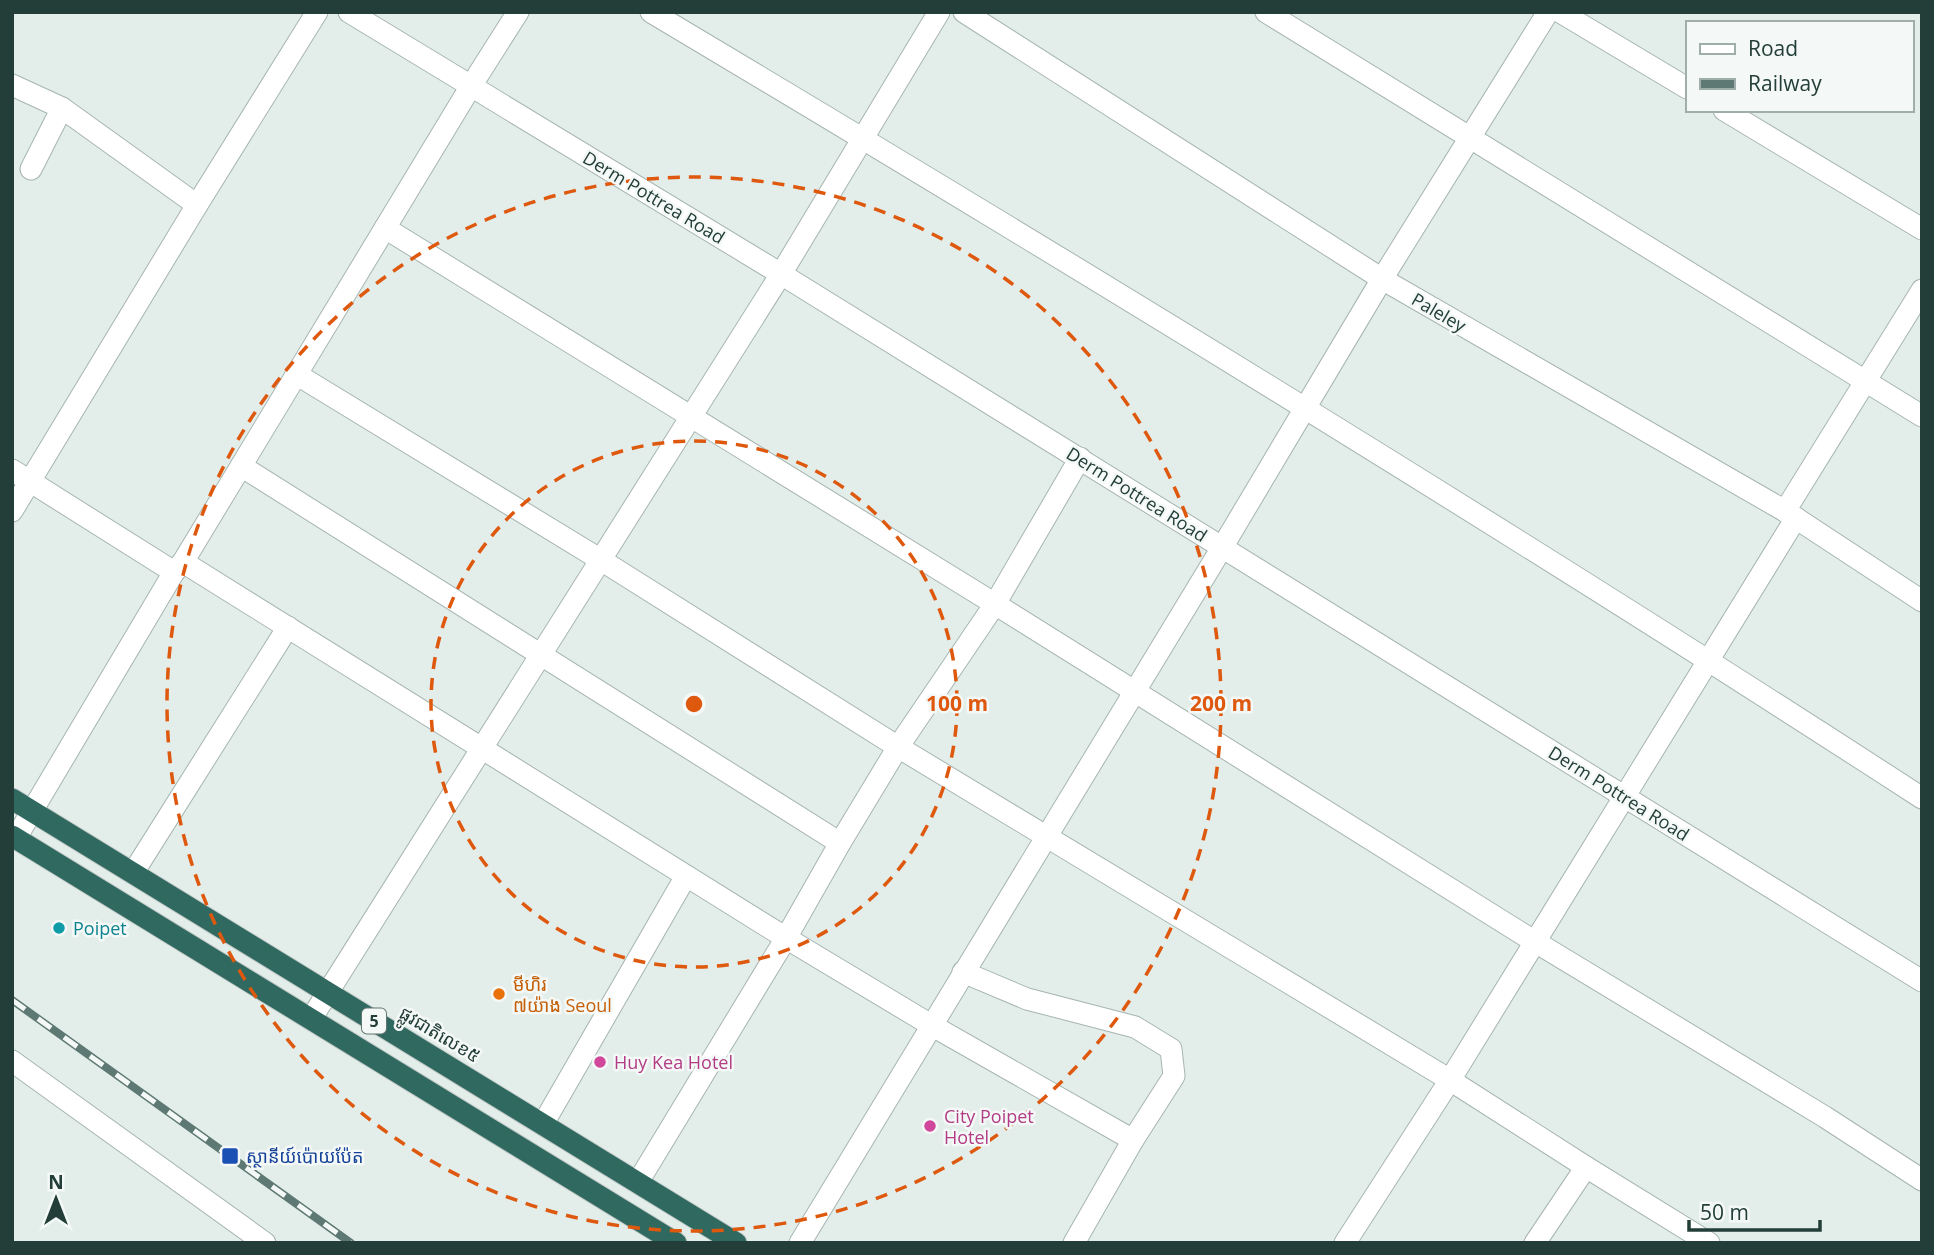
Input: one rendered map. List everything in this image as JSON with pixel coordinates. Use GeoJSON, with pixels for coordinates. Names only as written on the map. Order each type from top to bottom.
{"type":"FeatureCollection","features":[{"type":"Feature","properties":{"kind":"highway","name":"ផ្លូវជាតិលេខ៥"},"geometry":{"type":"LineString","coordinates":[[12,799],[736,1243]]}},
{"type":"Feature","properties":{"kind":"highway","name":"5"},"geometry":{"type":"LineString","coordinates":[[14,837],[676,1243]]}},
{"type":"Feature","properties":{"kind":"street"},"geometry":{"type":"LineString","coordinates":[[12,511],[21,476],[197,205],[317,12]]}},
{"type":"Feature","properties":{"kind":"street","name":"Derm Pottrea Road"},"geometry":{"type":"LineString","coordinates":[[349,12],[1080,458],[1922,981]]}},
{"type":"Feature","properties":{"kind":"street"},"geometry":{"type":"LineString","coordinates":[[14,837],[33,812],[296,374],[518,12]]}},
{"type":"Feature","properties":{"kind":"street"},"geometry":{"type":"LineString","coordinates":[[651,12],[1306,409],[1709,660],[1922,798]]}},
{"type":"Feature","properties":{"kind":"street"},"geometry":{"type":"LineString","coordinates":[[311,1019],[781,274],[939,12]]}},
{"type":"Feature","properties":{"kind":"street","name":"Paleley"},"geometry":{"type":"LineString","coordinates":[[964,12],[1382,279],[1790,515],[1922,601]]}},
{"type":"Feature","properties":{"kind":"street"},"geometry":{"type":"LineString","coordinates":[[1265,12],[1922,416]]}},
{"type":"Feature","properties":{"kind":"street"},"geometry":{"type":"LineString","coordinates":[[800,1243],[1223,547],[1382,279],[1548,12]]}},
{"type":"Feature","properties":{"kind":"street"},"geometry":{"type":"LineString","coordinates":[[1560,12],[1686,87]]}},
{"type":"Feature","properties":{"kind":"street"},"geometry":{"type":"LineString","coordinates":[[12,85],[62,108],[197,205]]}},
{"type":"Feature","properties":{"kind":"street"},"geometry":{"type":"LineString","coordinates":[[31,169],[62,108]]}},
{"type":"Feature","properties":{"kind":"street"},"geometry":{"type":"LineString","coordinates":[[1727,112],[1922,229]]}},
{"type":"Feature","properties":{"kind":"street"},"geometry":{"type":"LineString","coordinates":[[385,228],[995,604],[1535,942],[1825,1117],[1922,1181]]}},
{"type":"Feature","properties":{"kind":"street"},"geometry":{"type":"LineString","coordinates":[[1345,1243],[1450,1080],[1709,660],[1866,382],[1922,290]]}},
{"type":"Feature","properties":{"kind":"street"},"geometry":{"type":"LineString","coordinates":[[296,374],[601,560],[898,747],[1450,1080],[1709,1243]]}},
{"type":"Feature","properties":{"kind":"street"},"geometry":{"type":"LineString","coordinates":[[638,1182],[898,747],[995,604],[1080,458]]}},
{"type":"Feature","properties":{"kind":"street"},"geometry":{"type":"LineString","coordinates":[[241,466],[840,843]]}},
{"type":"Feature","properties":{"kind":"street"},"geometry":{"type":"LineString","coordinates":[[21,476],[288,627],[786,938],[931,1025],[1133,1140]]}},
{"type":"Feature","properties":{"kind":"street"},"geometry":{"type":"LineString","coordinates":[[134,873],[288,627]]}},
{"type":"Feature","properties":{"kind":"street"},"geometry":{"type":"LineString","coordinates":[[543,1124],[686,876]]}},
{"type":"Feature","properties":{"kind":"street"},"geometry":{"type":"LineString","coordinates":[[963,972],[1027,999],[1135,1027],[1171,1049],[1174,1076],[1133,1140],[1074,1243]]}},
{"type":"Feature","properties":{"kind":"street"},"geometry":{"type":"LineString","coordinates":[[12,1061],[265,1243]]}},
{"type":"Feature","properties":{"kind":"street"},"geometry":{"type":"LineString","coordinates":[[1535,1243],[1586,1167]]}},
{"type":"Feature","properties":{"kind":"railway"},"geometry":{"type":"LineString","coordinates":[[12,1000],[351,1243]]}},
{"type":"Feature","properties":{"kind":"place","name":"Poipet"},"geometry":{"type":"Point","coordinates":[59,928]}},
{"type":"Feature","properties":{"kind":"place","name":"មីហិរ ៧យ៉ាង Seoul"},"geometry":{"type":"Point","coordinates":[499,994]}},
{"type":"Feature","properties":{"kind":"place","name":"Huy Kea Hotel"},"geometry":{"type":"Point","coordinates":[600,1062]}},
{"type":"Feature","properties":{"kind":"place","name":"City Poipet Hotel"},"geometry":{"type":"Point","coordinates":[930,1126]}},
{"type":"Feature","properties":{"kind":"place","name":"ស្ថានីយ៍ប៉ោយប៉ែត"},"geometry":{"type":"Point","coordinates":[230,1156]}}]}
